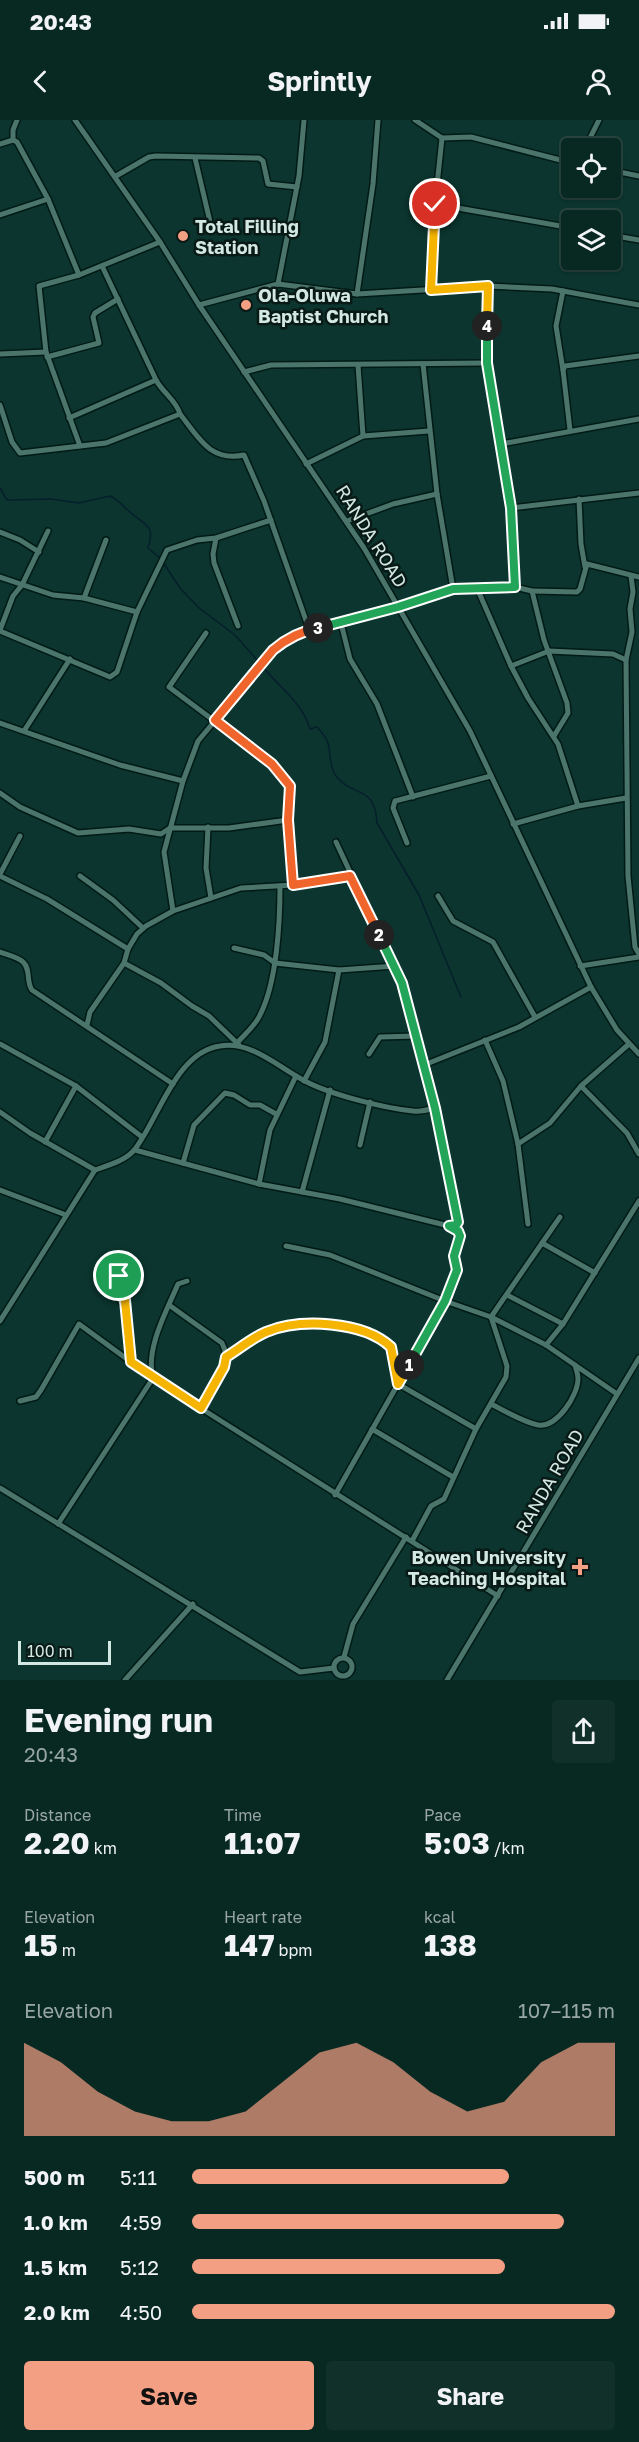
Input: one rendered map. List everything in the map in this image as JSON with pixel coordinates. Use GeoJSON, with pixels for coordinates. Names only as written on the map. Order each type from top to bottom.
{"type":"FeatureCollection","features":[{"type":"Feature","properties":{"kind":"street"},"geometry":{"type":"LineString","coordinates":[[13,140],[13,130],[17,120]]}},
{"type":"Feature","properties":{"kind":"street","name":"RANDA ROAD"},"geometry":{"type":"LineString","coordinates":[[75,120],[81,123],[199,305],[347,521],[470,731],[591,987],[609,1019],[639,1054]]}},
{"type":"Feature","properties":{"kind":"street"},"geometry":{"type":"LineString","coordinates":[[278,284],[297,187],[304,120]]}},
{"type":"Feature","properties":{"kind":"street"},"geometry":{"type":"LineString","coordinates":[[357,294],[373,184],[378,120]]}},
{"type":"Feature","properties":{"kind":"street"},"geometry":{"type":"LineString","coordinates":[[415,120],[442,138],[471,137],[561,160]]}},
{"type":"Feature","properties":{"kind":"street"},"geometry":{"type":"LineString","coordinates":[[590,138],[599,120]]}},
{"type":"Feature","properties":{"kind":"street"},"geometry":{"type":"LineString","coordinates":[[431,290],[435,204],[442,138]]}},
{"type":"Feature","properties":{"kind":"street"},"geometry":{"type":"LineString","coordinates":[[0,144],[13,140]]}},
{"type":"Feature","properties":{"kind":"street"},"geometry":{"type":"LineString","coordinates":[[13,140],[20,145],[48,199],[79,275]]}},
{"type":"Feature","properties":{"kind":"street"},"geometry":{"type":"LineString","coordinates":[[116,176],[149,157],[259,158],[263,161],[268,184],[297,187]]}},
{"type":"Feature","properties":{"kind":"street"},"geometry":{"type":"LineString","coordinates":[[195,158],[211,226]]}},
{"type":"Feature","properties":{"kind":"street"},"geometry":{"type":"LineString","coordinates":[[621,172],[639,176]]}},
{"type":"Feature","properties":{"kind":"street"},"geometry":{"type":"LineString","coordinates":[[0,215],[48,199]]}},
{"type":"Feature","properties":{"kind":"street"},"geometry":{"type":"LineString","coordinates":[[435,204],[561,226]]}},
{"type":"Feature","properties":{"kind":"street"},"geometry":{"type":"LineString","coordinates":[[621,237],[639,240]]}},
{"type":"Feature","properties":{"kind":"street"},"geometry":{"type":"LineString","coordinates":[[80,446],[46,354],[39,286],[79,275],[160,242]]}},
{"type":"Feature","properties":{"kind":"street"},"geometry":{"type":"LineString","coordinates":[[102,266],[156,380],[162,390],[176,403],[180,414],[209,450],[222,456],[244,455],[271,520],[309,629]]}},
{"type":"Feature","properties":{"kind":"street"},"geometry":{"type":"LineString","coordinates":[[199,305],[278,284],[357,294],[488,286],[563,291],[639,305]]}},
{"type":"Feature","properties":{"kind":"street"},"geometry":{"type":"LineString","coordinates":[[488,286],[487,363],[511,508],[515,587]]}},
{"type":"Feature","properties":{"kind":"street"},"geometry":{"type":"LineString","coordinates":[[563,291],[556,326],[570,430]]}},
{"type":"Feature","properties":{"kind":"street"},"geometry":{"type":"LineString","coordinates":[[0,354],[46,354],[99,343],[93,317],[118,299]]}},
{"type":"Feature","properties":{"kind":"street"},"geometry":{"type":"LineString","coordinates":[[563,370],[569,365],[639,356]]}},
{"type":"Feature","properties":{"kind":"street"},"geometry":{"type":"LineString","coordinates":[[244,372],[271,365],[487,363]]}},
{"type":"Feature","properties":{"kind":"street"},"geometry":{"type":"LineString","coordinates":[[358,364],[363,436]]}},
{"type":"Feature","properties":{"kind":"street"},"geometry":{"type":"LineString","coordinates":[[423,364],[437,494],[453,589]]}},
{"type":"Feature","properties":{"kind":"street"},"geometry":{"type":"LineString","coordinates":[[69,418],[156,380]]}},
{"type":"Feature","properties":{"kind":"street"},"geometry":{"type":"LineString","coordinates":[[0,405],[15,450],[20,453],[106,443],[180,414]]}},
{"type":"Feature","properties":{"kind":"street"},"geometry":{"type":"LineString","coordinates":[[501,444],[639,419]]}},
{"type":"Feature","properties":{"kind":"street"},"geometry":{"type":"LineString","coordinates":[[306,464],[363,436],[429,431]]}},
{"type":"Feature","properties":{"kind":"street"},"geometry":{"type":"LineString","coordinates":[[511,508],[639,493]]}},
{"type":"Feature","properties":{"kind":"street"},"geometry":{"type":"LineString","coordinates":[[347,521],[393,504],[437,494]]}},
{"type":"Feature","properties":{"kind":"street"},"geometry":{"type":"LineString","coordinates":[[173,911],[164,860],[183,782],[198,741],[273,650],[309,629],[341,623],[453,589],[515,587],[532,591],[577,592],[580,590],[585,567],[581,544],[579,499]]}},
{"type":"Feature","properties":{"kind":"street"},"geometry":{"type":"LineString","coordinates":[[48,531],[22,585],[13,596],[0,630],[110,676],[117,672],[137,612],[167,550],[197,540],[216,538],[271,520]]}},
{"type":"Feature","properties":{"kind":"street"},"geometry":{"type":"LineString","coordinates":[[0,532],[20,540],[39,552]]}},
{"type":"Feature","properties":{"kind":"street"},"geometry":{"type":"LineString","coordinates":[[216,538],[214,563],[238,626]]}},
{"type":"Feature","properties":{"kind":"street"},"geometry":{"type":"LineString","coordinates":[[84,598],[106,540]]}},
{"type":"Feature","properties":{"kind":"street"},"geometry":{"type":"LineString","coordinates":[[585,567],[591,564],[639,577]]}},
{"type":"Feature","properties":{"kind":"street"},"geometry":{"type":"LineString","coordinates":[[580,966],[639,956],[635,947],[628,876],[626,798],[626,660],[632,632],[631,576]]}},
{"type":"Feature","properties":{"kind":"street"},"geometry":{"type":"LineString","coordinates":[[0,577],[53,595],[84,598],[137,612]]}},
{"type":"Feature","properties":{"kind":"street"},"geometry":{"type":"LineString","coordinates":[[477,588],[511,666],[528,698],[558,744],[579,806]]}},
{"type":"Feature","properties":{"kind":"street"},"geometry":{"type":"LineString","coordinates":[[532,591],[544,640],[565,693],[568,713],[554,736]]}},
{"type":"Feature","properties":{"kind":"street"},"geometry":{"type":"LineString","coordinates":[[341,623],[350,659],[377,704],[413,797]]}},
{"type":"Feature","properties":{"kind":"street"},"geometry":{"type":"LineString","coordinates":[[206,633],[169,687],[272,764],[288,781],[291,792],[288,820],[293,885]]}},
{"type":"Feature","properties":{"kind":"street"},"geometry":{"type":"LineString","coordinates":[[511,666],[549,651],[614,654],[626,660]]}},
{"type":"Feature","properties":{"kind":"street"},"geometry":{"type":"LineString","coordinates":[[24,731],[70,659]]}},
{"type":"Feature","properties":{"kind":"street"},"geometry":{"type":"LineString","coordinates":[[0,723],[120,765],[183,782]]}},
{"type":"Feature","properties":{"kind":"street"},"geometry":{"type":"LineString","coordinates":[[407,843],[393,804],[395,801],[490,776]]}},
{"type":"Feature","properties":{"kind":"street"},"geometry":{"type":"LineString","coordinates":[[0,793],[20,807],[78,833],[129,829],[161,834],[170,828],[229,828],[288,820]]}},
{"type":"Feature","properties":{"kind":"street"},"geometry":{"type":"LineString","coordinates":[[513,824],[579,806],[626,798]]}},
{"type":"Feature","properties":{"kind":"street"},"geometry":{"type":"LineString","coordinates":[[208,827],[206,868],[210,898]]}},
{"type":"Feature","properties":{"kind":"street"},"geometry":{"type":"LineString","coordinates":[[20,836],[0,875],[47,899],[128,950]]}},
{"type":"Feature","properties":{"kind":"street"},"geometry":{"type":"LineString","coordinates":[[336,842],[402,983],[435,1108],[458,1222],[456,1225],[449,1226]]}},
{"type":"Feature","properties":{"kind":"street"},"geometry":{"type":"LineString","coordinates":[[80,876],[113,900],[142,928]]}},
{"type":"Feature","properties":{"kind":"street"},"geometry":{"type":"LineString","coordinates":[[87,1025],[90,1012],[124,963],[128,950],[142,928],[173,911],[241,888],[293,885],[350,876]]}},
{"type":"Feature","properties":{"kind":"street"},"geometry":{"type":"LineString","coordinates":[[238,1045],[261,1014],[274,963],[280,918],[280,886]]}},
{"type":"Feature","properties":{"kind":"street"},"geometry":{"type":"LineString","coordinates":[[438,896],[453,921],[493,942],[535,1017]]}},
{"type":"Feature","properties":{"kind":"street"},"geometry":{"type":"LineString","coordinates":[[234,948],[264,955],[274,963],[339,970],[394,966]]}},
{"type":"Feature","properties":{"kind":"street"},"geometry":{"type":"LineString","coordinates":[[0,952],[24,963],[27,968],[27,985],[32,990],[173,1084]]}},
{"type":"Feature","properties":{"kind":"street"},"geometry":{"type":"LineString","coordinates":[[124,963],[161,983],[209,1016],[238,1045]]}},
{"type":"Feature","properties":{"kind":"street"},"geometry":{"type":"LineString","coordinates":[[304,1081],[325,1042],[339,970]]}},
{"type":"Feature","properties":{"kind":"street"},"geometry":{"type":"LineString","coordinates":[[424,1065],[519,1027],[591,987]]}},
{"type":"Feature","properties":{"kind":"street"},"geometry":{"type":"LineString","coordinates":[[369,1054],[380,1037],[416,1036]]}},
{"type":"Feature","properties":{"kind":"street"},"geometry":{"type":"LineString","coordinates":[[485,1040],[503,1082],[518,1144],[528,1224]]}},
{"type":"Feature","properties":{"kind":"street"},"geometry":{"type":"LineString","coordinates":[[0,1044],[76,1086],[142,1137]]}},
{"type":"Feature","properties":{"kind":"street"},"geometry":{"type":"LineString","coordinates":[[518,1144],[550,1123],[581,1086],[629,1044]]}},
{"type":"Feature","properties":{"kind":"street"},"geometry":{"type":"LineString","coordinates":[[0,1321],[95,1170],[114,1163],[135,1150],[173,1084],[191,1060],[204,1050],[238,1045],[255,1051],[304,1081],[330,1090],[414,1112],[435,1108]]}},
{"type":"Feature","properties":{"kind":"street"},"geometry":{"type":"LineString","coordinates":[[260,1184],[270,1130],[296,1076]]}},
{"type":"Feature","properties":{"kind":"street"},"geometry":{"type":"LineString","coordinates":[[45,1142],[76,1086]]}},
{"type":"Feature","properties":{"kind":"street"},"geometry":{"type":"LineString","coordinates":[[581,1086],[627,1133],[639,1154]]}},
{"type":"Feature","properties":{"kind":"street"},"geometry":{"type":"LineString","coordinates":[[302,1192],[330,1090]]}},
{"type":"Feature","properties":{"kind":"street"},"geometry":{"type":"LineString","coordinates":[[183,1163],[194,1125],[225,1093],[234,1095],[250,1105],[260,1105],[276,1114]]}},
{"type":"Feature","properties":{"kind":"street"},"geometry":{"type":"LineString","coordinates":[[360,1145],[370,1102]]}},
{"type":"Feature","properties":{"kind":"street"},"geometry":{"type":"LineString","coordinates":[[0,1112],[45,1142],[95,1170]]}},
{"type":"Feature","properties":{"kind":"street"},"geometry":{"type":"LineString","coordinates":[[135,1150],[260,1184],[340,1199],[449,1226],[458,1231],[460,1236],[454,1256],[457,1270],[445,1301],[335,1495]]}},
{"type":"Feature","properties":{"kind":"street"},"geometry":{"type":"LineString","coordinates":[[0,1190],[66,1215]]}},
{"type":"Feature","properties":{"kind":"street"},"geometry":{"type":"LineString","coordinates":[[546,1345],[563,1324],[639,1201]]}},
{"type":"Feature","properties":{"kind":"street"},"geometry":{"type":"LineString","coordinates":[[491,1317],[560,1217]]}},
{"type":"Feature","properties":{"kind":"street"},"geometry":{"type":"LineString","coordinates":[[542,1243],[595,1273]]}},
{"type":"Feature","properties":{"kind":"street"},"geometry":{"type":"LineString","coordinates":[[286,1246],[330,1255],[491,1317],[546,1345],[617,1394]]}},
{"type":"Feature","properties":{"kind":"street"},"geometry":{"type":"LineString","coordinates":[[126,1310],[108,1286],[106,1281],[109,1275],[115,1274],[122,1280],[126,1310],[131,1362]]}},
{"type":"Feature","properties":{"kind":"street"},"geometry":{"type":"LineString","coordinates":[[58,1524],[153,1378],[151,1363],[159,1328],[178,1284],[187,1281]]}},
{"type":"Feature","properties":{"kind":"street"},"geometry":{"type":"LineString","coordinates":[[507,1295],[563,1324]]}},
{"type":"Feature","properties":{"kind":"street"},"geometry":{"type":"LineString","coordinates":[[169,1305],[222,1342],[226,1357],[224,1367],[201,1408]]}},
{"type":"Feature","properties":{"kind":"street"},"geometry":{"type":"LineString","coordinates":[[412,1541],[431,1506],[444,1499],[476,1429],[506,1377],[507,1372],[491,1317]]}},
{"type":"Feature","properties":{"kind":"street"},"geometry":{"type":"LineString","coordinates":[[20,1401],[36,1397],[79,1324],[153,1378],[498,1596]]}},
{"type":"Feature","properties":{"kind":"street"},"geometry":{"type":"LineString","coordinates":[[226,1357],[264,1333],[276,1329],[321,1324],[353,1327],[391,1347],[398,1384],[476,1429]]}},
{"type":"Feature","properties":{"kind":"street","name":"RANDA ROAD"},"geometry":{"type":"LineString","coordinates":[[447,1680],[639,1358]]}},
{"type":"Feature","properties":{"kind":"street"},"geometry":{"type":"LineString","coordinates":[[491,1404],[538,1425],[551,1422],[565,1411],[577,1385],[575,1365]]}},
{"type":"Feature","properties":{"kind":"street"},"geometry":{"type":"LineString","coordinates":[[372,1429],[453,1477]]}},
{"type":"Feature","properties":{"kind":"street"},"geometry":{"type":"LineString","coordinates":[[0,1488],[300,1672],[334,1668]]}},
{"type":"Feature","properties":{"kind":"street"},"geometry":{"type":"LineString","coordinates":[[344,1657],[353,1624],[406,1537]]}},
{"type":"Feature","properties":{"kind":"street"},"geometry":{"type":"LineString","coordinates":[[124,1680],[193,1605]]}},
{"type":"Feature","properties":{"kind":"street"},"geometry":{"type":"LineString","coordinates":[[344,1657],[352,1664],[352,1670],[345,1678],[338,1678],[334,1668],[336,1660],[344,1657]]}},
{"type":"Feature","properties":{"kind":"waterway"},"geometry":{"type":"LineString","coordinates":[[0,488],[7,500],[51,499],[79,503],[110,496],[116,499],[150,529],[148,548],[161,559],[180,588],[198,607],[235,635],[260,663]]}},
{"type":"Feature","properties":{"kind":"waterway"},"geometry":{"type":"LineString","coordinates":[[263,667],[296,703],[310,729],[317,727],[325,737],[332,769],[336,776],[372,802],[377,823],[419,895],[461,997]]}},
{"type":"Feature","properties":{"kind":"place","name":"Total Filling Station"},"geometry":{"type":"Point","coordinates":[183,236]}},
{"type":"Feature","properties":{"kind":"place","name":"Ola-Oluwa Baptist Church"},"geometry":{"type":"Point","coordinates":[246,305]}},
{"type":"Feature","properties":{"kind":"place","name":"Bowen University Teaching Hospital"},"geometry":{"type":"Point","coordinates":[580,1567]}},
{"type":"Feature","properties":{"kind":"route"},"geometry":{"type":"LineString","coordinates":[[119,1276],[124,1290],[131,1362],[201,1408],[224,1367],[226,1357],[264,1333],[286,1327],[321,1324],[353,1327],[387,1343],[393,1352],[398,1384],[445,1301],[457,1270],[454,1256],[460,1236],[458,1231],[449,1226],[456,1225],[458,1222],[435,1108],[402,983],[350,876],[293,885],[288,820],[291,792],[288,781],[272,764],[215,720],[273,650],[309,629],[341,623],[453,589],[515,587],[511,508],[487,363],[488,286],[431,290],[435,204]]}}]}
